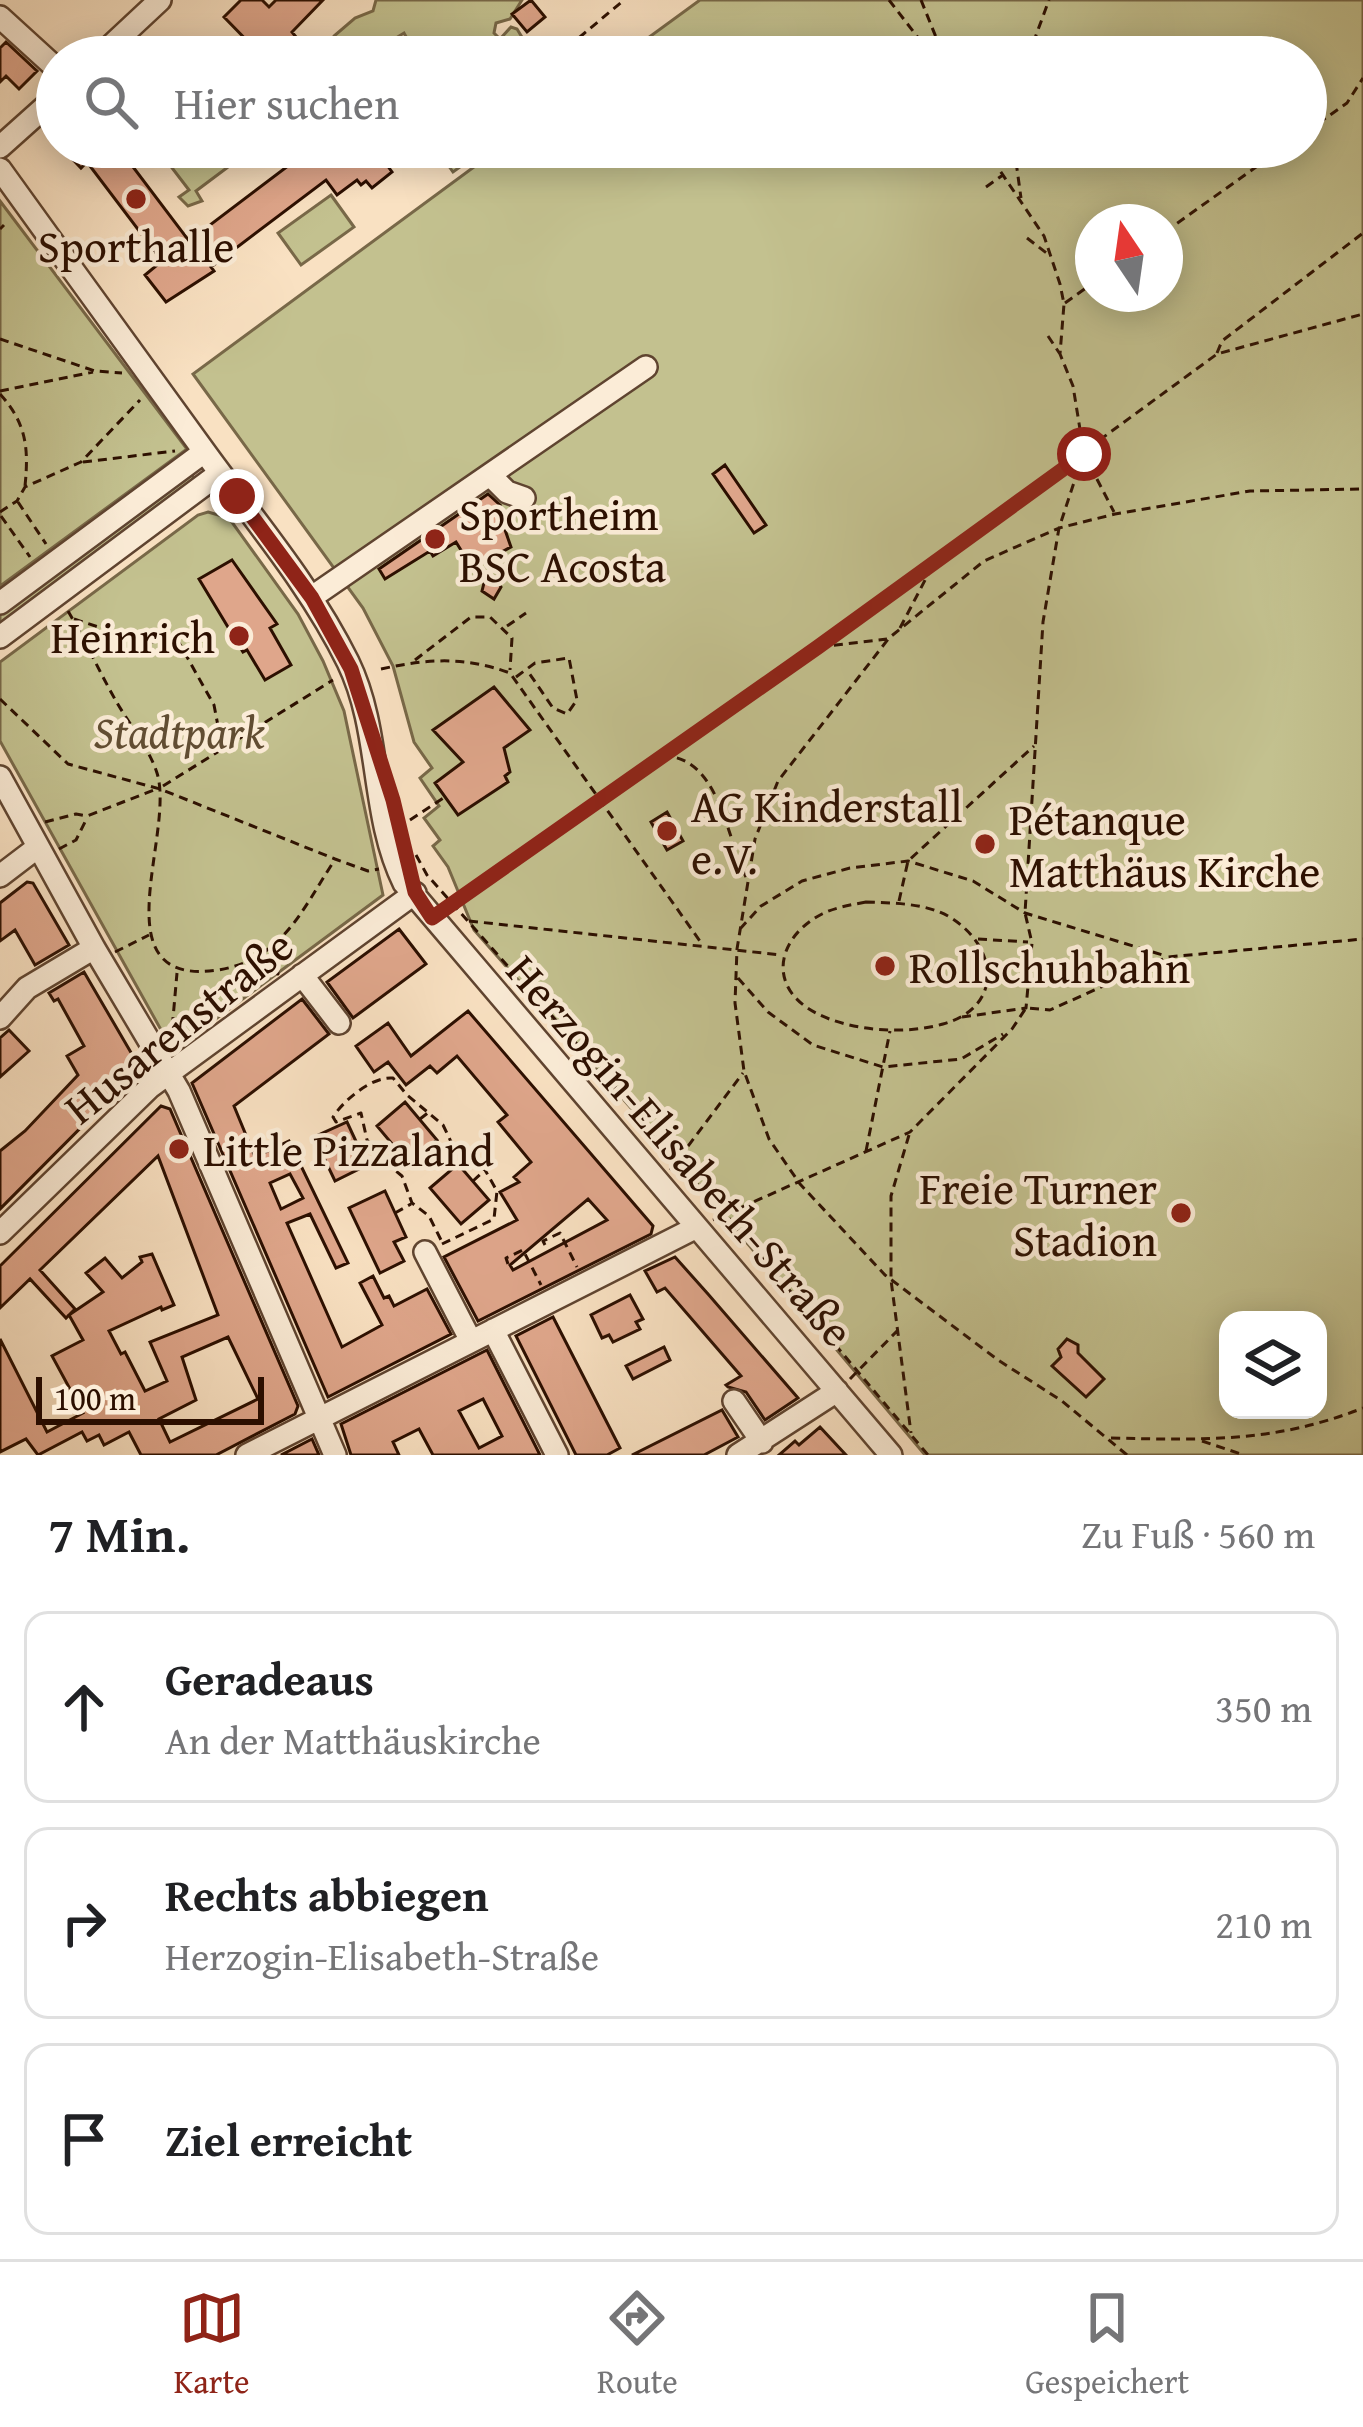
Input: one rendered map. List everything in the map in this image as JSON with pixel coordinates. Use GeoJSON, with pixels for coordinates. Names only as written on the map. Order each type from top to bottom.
{"type":"FeatureCollection","features":[{"type":"Feature","properties":{"kind":"street"},"geometry":{"type":"LineString","coordinates":[[121,36],[160,0]]}},
{"type":"Feature","properties":{"kind":"street"},"geometry":{"type":"LineString","coordinates":[[0,17],[36,50]]}},
{"type":"Feature","properties":{"kind":"street"},"geometry":{"type":"LineString","coordinates":[[0,147],[36,115]]}},
{"type":"Feature","properties":{"kind":"street","name":"Herzogin-Elisabeth-Straße"},"geometry":{"type":"LineString","coordinates":[[0,169],[312,598],[365,705],[415,892],[432,918],[891,1455]]}},
{"type":"Feature","properties":{"kind":"street"},"geometry":{"type":"LineString","coordinates":[[312,598],[646,367]]}},
{"type":"Feature","properties":{"kind":"street"},"geometry":{"type":"LineString","coordinates":[[0,603],[204,452]]}},
{"type":"Feature","properties":{"kind":"street"},"geometry":{"type":"LineString","coordinates":[[0,638],[220,473]]}},
{"type":"Feature","properties":{"kind":"street"},"geometry":{"type":"LineString","coordinates":[[491,476],[507,491],[524,498]]}},
{"type":"Feature","properties":{"kind":"street"},"geometry":{"type":"LineString","coordinates":[[0,777],[170,1061],[335,1455]]}},
{"type":"Feature","properties":{"kind":"street"},"geometry":{"type":"LineString","coordinates":[[0,876],[47,849]]}},
{"type":"Feature","properties":{"kind":"street","name":"Husarenstraße"},"geometry":{"type":"LineString","coordinates":[[0,1233],[170,1061],[302,975],[415,892]]}},
{"type":"Feature","properties":{"kind":"street"},"geometry":{"type":"LineString","coordinates":[[0,1018],[27,988],[105,950]]}},
{"type":"Feature","properties":{"kind":"street"},"geometry":{"type":"LineString","coordinates":[[302,975],[339,1023]]}},
{"type":"Feature","properties":{"kind":"street"},"geometry":{"type":"LineString","coordinates":[[247,1455],[697,1228]]}},
{"type":"Feature","properties":{"kind":"street"},"geometry":{"type":"LineString","coordinates":[[425,1252],[471,1341]]}},
{"type":"Feature","properties":{"kind":"street"},"geometry":{"type":"LineString","coordinates":[[493,1330],[557,1455]]}},
{"type":"Feature","properties":{"kind":"street"},"geometry":{"type":"LineString","coordinates":[[738,1455],[837,1391]]}},
{"type":"Feature","properties":{"kind":"street"},"geometry":{"type":"LineString","coordinates":[[734,1401],[762,1442]]}},
{"type":"Feature","properties":{"kind":"path"},"geometry":{"type":"LineString","coordinates":[[581,36],[624,0]]}},
{"type":"Feature","properties":{"kind":"path"},"geometry":{"type":"LineString","coordinates":[[890,0],[917,36]]}},
{"type":"Feature","properties":{"kind":"path"},"geometry":{"type":"LineString","coordinates":[[921,0],[936,36]]}},
{"type":"Feature","properties":{"kind":"path"},"geometry":{"type":"LineString","coordinates":[[1036,36],[1049,0]]}},
{"type":"Feature","properties":{"kind":"path"},"geometry":{"type":"LineString","coordinates":[[1327,117],[1347,103],[1363,78]]}},
{"type":"Feature","properties":{"kind":"path"},"geometry":{"type":"LineString","coordinates":[[999,168],[1044,236],[1051,256],[1064,304],[1060,354]]}},
{"type":"Feature","properties":{"kind":"path"},"geometry":{"type":"LineString","coordinates":[[1017,168],[1022,201]]}},
{"type":"Feature","properties":{"kind":"path"},"geometry":{"type":"LineString","coordinates":[[1183,219],[1255,168]]}},
{"type":"Feature","properties":{"kind":"path"},"geometry":{"type":"LineString","coordinates":[[986,187],[1004,175]]}},
{"type":"Feature","properties":{"kind":"path"},"geometry":{"type":"LineString","coordinates":[[1216,354],[1222,341],[1363,232]]}},
{"type":"Feature","properties":{"kind":"path"},"geometry":{"type":"LineString","coordinates":[[1027,238],[1051,256]]}},
{"type":"Feature","properties":{"kind":"path"},"geometry":{"type":"LineString","coordinates":[[1064,304],[1075,296]]}},
{"type":"Feature","properties":{"kind":"path"},"geometry":{"type":"LineString","coordinates":[[432,918],[818,647],[1216,354],[1363,314]]}},
{"type":"Feature","properties":{"kind":"path"},"geometry":{"type":"LineString","coordinates":[[1048,336],[1060,354],[1076,400],[1084,454],[1115,514]]}},
{"type":"Feature","properties":{"kind":"path"},"geometry":{"type":"LineString","coordinates":[[0,339],[95,371],[122,373]]}},
{"type":"Feature","properties":{"kind":"path"},"geometry":{"type":"LineString","coordinates":[[32,559],[0,513],[25,488],[29,447],[18,413],[0,392],[95,371]]}},
{"type":"Feature","properties":{"kind":"path"},"geometry":{"type":"LineString","coordinates":[[81,462],[142,398]]}},
{"type":"Feature","properties":{"kind":"path"},"geometry":{"type":"LineString","coordinates":[[25,488],[81,462],[171,451],[204,452]]}},
{"type":"Feature","properties":{"kind":"path"},"geometry":{"type":"LineString","coordinates":[[726,1214],[910,1132],[1012,1029],[1026,1008],[1032,943],[1024,913],[1042,622],[1059,528],[1084,454]]}},
{"type":"Feature","properties":{"kind":"path"},"geometry":{"type":"LineString","coordinates":[[1127,1455],[891,1280],[800,1184],[769,1139],[745,1071],[735,1003],[737,949],[755,839],[778,781],[889,638],[984,561],[1059,528],[1115,514],[1250,491],[1363,489]]}},
{"type":"Feature","properties":{"kind":"path"},"geometry":{"type":"LineString","coordinates":[[17,501],[47,547]]}},
{"type":"Feature","properties":{"kind":"path"},"geometry":{"type":"LineString","coordinates":[[901,630],[935,560]]}},
{"type":"Feature","properties":{"kind":"path"},"geometry":{"type":"LineString","coordinates":[[66,607],[156,770],[161,808],[148,899],[151,934],[155,950],[177,971],[214,970],[247,962],[276,946],[335,859]]}},
{"type":"Feature","properties":{"kind":"path"},"geometry":{"type":"LineString","coordinates":[[507,626],[526,613]]}},
{"type":"Feature","properties":{"kind":"path"},"geometry":{"type":"LineString","coordinates":[[413,661],[471,617],[490,617],[512,638],[512,675],[597,801],[703,944]]}},
{"type":"Feature","properties":{"kind":"path"},"geometry":{"type":"LineString","coordinates":[[73,619],[144,642],[178,641],[214,705],[222,746]]}},
{"type":"Feature","properties":{"kind":"path"},"geometry":{"type":"LineString","coordinates":[[818,647],[889,638]]}},
{"type":"Feature","properties":{"kind":"path"},"geometry":{"type":"LineString","coordinates":[[381,669],[448,658],[512,675],[535,662],[568,658],[577,700],[568,715],[553,708],[527,670]]}},
{"type":"Feature","properties":{"kind":"path"},"geometry":{"type":"LineString","coordinates":[[41,824],[56,817],[87,816],[160,789],[334,679]]}},
{"type":"Feature","properties":{"kind":"path"},"geometry":{"type":"LineString","coordinates":[[0,699],[68,764],[160,789],[368,871],[384,866]]}},
{"type":"Feature","properties":{"kind":"path"},"geometry":{"type":"LineString","coordinates":[[899,903],[908,861],[1036,744]]}},
{"type":"Feature","properties":{"kind":"path"},"geometry":{"type":"LineString","coordinates":[[660,757],[674,756],[698,767],[713,792],[746,877]]}},
{"type":"Feature","properties":{"kind":"path"},"geometry":{"type":"LineString","coordinates":[[410,820],[445,797]]}},
{"type":"Feature","properties":{"kind":"path"},"geometry":{"type":"LineString","coordinates":[[47,849],[76,840],[87,816]]}},
{"type":"Feature","properties":{"kind":"path"},"geometry":{"type":"LineString","coordinates":[[417,855],[427,875],[679,1159],[928,1455]]}},
{"type":"Feature","properties":{"kind":"path"},"geometry":{"type":"LineString","coordinates":[[740,929],[761,906],[802,881],[850,868],[908,861],[973,880],[1024,913],[1168,956],[1363,939]]}},
{"type":"Feature","properties":{"kind":"path"},"geometry":{"type":"LineString","coordinates":[[962,1017],[982,1001],[988,981],[986,956],[976,939],[947,916],[899,903],[866,902],[836,908],[804,926],[783,955],[787,986],[812,1012],[857,1026],[890,1029],[926,1028],[962,1017],[1026,1008],[1051,1010],[1168,956]]}},
{"type":"Feature","properties":{"kind":"path"},"geometry":{"type":"LineString","coordinates":[[432,918],[783,955]]}},
{"type":"Feature","properties":{"kind":"path"},"geometry":{"type":"LineString","coordinates":[[105,950],[151,934]]}},
{"type":"Feature","properties":{"kind":"path"},"geometry":{"type":"LineString","coordinates":[[976,939],[1032,943]]}},
{"type":"Feature","properties":{"kind":"path"},"geometry":{"type":"LineString","coordinates":[[247,962],[278,974],[276,946]]}},
{"type":"Feature","properties":{"kind":"path"},"geometry":{"type":"LineString","coordinates":[[170,1061],[177,971]]}},
{"type":"Feature","properties":{"kind":"path"},"geometry":{"type":"LineString","coordinates":[[736,976],[768,1012],[813,1045],[883,1067],[961,1059],[1012,1029]]}},
{"type":"Feature","properties":{"kind":"path"},"geometry":{"type":"LineString","coordinates":[[866,1153],[890,1029]]}},
{"type":"Feature","properties":{"kind":"path"},"geometry":{"type":"LineString","coordinates":[[679,1159],[745,1071]]}},
{"type":"Feature","properties":{"kind":"path"},"geometry":{"type":"LineString","coordinates":[[379,1078],[393,1078],[443,1125],[454,1148],[485,1170],[497,1192],[494,1219],[443,1244],[429,1216],[412,1203],[402,1176],[367,1140],[362,1113],[336,1122],[333,1113],[379,1078]]}},
{"type":"Feature","properties":{"kind":"path"},"geometry":{"type":"LineString","coordinates":[[420,1119],[430,1111]]}},
{"type":"Feature","properties":{"kind":"path"},"geometry":{"type":"LineString","coordinates":[[910,1132],[891,1196],[891,1280],[911,1435]]}},
{"type":"Feature","properties":{"kind":"path"},"geometry":{"type":"LineString","coordinates":[[357,1144],[367,1140]]}},
{"type":"Feature","properties":{"kind":"path"},"geometry":{"type":"LineString","coordinates":[[473,1181],[485,1170]]}},
{"type":"Feature","properties":{"kind":"path"},"geometry":{"type":"LineString","coordinates":[[395,1213],[412,1203]]}},
{"type":"Feature","properties":{"kind":"path"},"geometry":{"type":"LineString","coordinates":[[545,1245],[543,1241],[560,1233],[580,1274]]}},
{"type":"Feature","properties":{"kind":"path"},"geometry":{"type":"LineString","coordinates":[[508,1264],[506,1258],[523,1250],[545,1292]]}},
{"type":"Feature","properties":{"kind":"path"},"geometry":{"type":"LineString","coordinates":[[858,1371],[899,1329]]}},
{"type":"Feature","properties":{"kind":"path"},"geometry":{"type":"LineString","coordinates":[[1109,1438],[1200,1440],[1313,1428],[1363,1408]]}},
{"type":"Feature","properties":{"kind":"path"},"geometry":{"type":"LineString","coordinates":[[1200,1440],[1244,1455]]}},
{"type":"Feature","properties":{"kind":"green space"},"geometry":{"type":"Polygon","coordinates":[[[376,0],[522,0],[510,19],[496,23],[497,36],[334,36],[355,18],[373,11],[376,0]]]}},
{"type":"Feature","properties":{"kind":"green space"},"geometry":{"type":"Polygon","coordinates":[[[700,0],[1363,0],[1363,1455],[925,1455],[690,1175],[474,930],[448,867],[433,846],[440,840],[424,818],[439,806],[420,778],[432,768],[414,742],[393,666],[363,608],[193,374],[473,168],[1327,168],[1327,36],[651,36],[700,0]]]}},
{"type":"Feature","properties":{"kind":"green space"},"geometry":{"type":"Polygon","coordinates":[[[511,27],[521,36],[503,36],[511,27]]]}},
{"type":"Feature","properties":{"kind":"green space"},"geometry":{"type":"Polygon","coordinates":[[[172,168],[227,168],[196,191],[202,201],[188,206],[179,197],[189,190],[172,168]]]}},
{"type":"Feature","properties":{"kind":"green space"},"geometry":{"type":"Polygon","coordinates":[[[331,195],[354,227],[301,265],[278,233],[331,195]]]}},
{"type":"Feature","properties":{"kind":"green space"},"geometry":{"type":"Polygon","coordinates":[[[0,201],[187,449],[0,586],[0,201]]]}},
{"type":"Feature","properties":{"kind":"green space"},"geometry":{"type":"Polygon","coordinates":[[[188,471],[197,481],[0,627],[0,611],[188,471]]]}},
{"type":"Feature","properties":{"kind":"green space","name":"Stadtpark"},"geometry":{"type":"Polygon","coordinates":[[[208,512],[229,518],[298,614],[323,661],[344,711],[383,895],[186,1041],[165,1037],[0,741],[0,662],[208,512]]]}},
{"type":"Feature","properties":{"kind":"building"},"geometry":{"type":"Polygon","coordinates":[[[241,0],[262,0],[269,7],[276,0],[323,0],[292,32],[295,36],[243,36],[224,17],[241,0]]]}},
{"type":"Feature","properties":{"kind":"building"},"geometry":{"type":"Polygon","coordinates":[[[531,0],[545,17],[527,32],[512,14],[531,0]]]}},
{"type":"Feature","properties":{"kind":"building"},"geometry":{"type":"Polygon","coordinates":[[[6,42],[36,70],[19,89],[6,76],[0,82],[0,48],[6,42]]]}},
{"type":"Feature","properties":{"kind":"building"},"geometry":{"type":"Polygon","coordinates":[[[92,168],[134,168],[189,241],[285,168],[389,168],[392,172],[372,188],[357,180],[337,195],[326,180],[211,267],[214,271],[166,302],[145,275],[162,261],[92,168]]]}},
{"type":"Feature","properties":{"kind":"building"},"geometry":{"type":"Polygon","coordinates":[[[725,465],[766,525],[754,533],[713,474],[725,465]]]}},
{"type":"Feature","properties":{"kind":"building"},"geometry":{"type":"Polygon","coordinates":[[[488,494],[500,505],[511,547],[472,568],[456,542],[433,556],[430,551],[385,579],[379,569],[488,494]]]}},
{"type":"Feature","properties":{"kind":"building"},"geometry":{"type":"Polygon","coordinates":[[[232,560],[277,624],[270,628],[291,665],[265,680],[199,579],[232,560]]]}},
{"type":"Feature","properties":{"kind":"building"},"geometry":{"type":"Polygon","coordinates":[[[485,579],[501,587],[494,599],[482,591],[485,579]]]}},
{"type":"Feature","properties":{"kind":"building"},"geometry":{"type":"Polygon","coordinates":[[[494,687],[530,730],[504,748],[508,782],[458,815],[435,783],[463,762],[433,730],[494,687]]]}},
{"type":"Feature","properties":{"kind":"building","name":"AG Kinderstall e.V."},"geometry":{"type":"Polygon","coordinates":[[[667,812],[683,841],[667,850],[651,822],[667,812]]]}},
{"type":"Feature","properties":{"kind":"building"},"geometry":{"type":"Polygon","coordinates":[[[27,882],[33,883],[69,945],[35,965],[15,930],[0,941],[0,903],[27,882]]]}},
{"type":"Feature","properties":{"kind":"building"},"geometry":{"type":"Polygon","coordinates":[[[399,929],[426,964],[353,1018],[327,982],[399,929]]]}},
{"type":"Feature","properties":{"kind":"building"},"geometry":{"type":"Polygon","coordinates":[[[84,972],[140,1068],[0,1209],[0,1151],[78,1075],[67,1056],[84,1046],[58,999],[54,1001],[49,993],[84,972]]]}},
{"type":"Feature","properties":{"kind":"building"},"geometry":{"type":"Polygon","coordinates":[[[302,999],[329,1034],[234,1106],[255,1157],[289,1141],[348,1263],[336,1268],[310,1214],[287,1223],[342,1347],[382,1325],[360,1283],[373,1276],[384,1298],[389,1296],[394,1306],[427,1289],[451,1334],[328,1397],[192,1083],[302,999]],[[290,1174],[270,1183],[281,1209],[303,1198],[290,1174]]]}},
{"type":"Feature","properties":{"kind":"building"},"geometry":{"type":"Polygon","coordinates":[[[468,1011],[653,1226],[651,1234],[478,1321],[444,1257],[517,1220],[500,1192],[519,1182],[514,1177],[531,1162],[498,1122],[507,1115],[457,1056],[437,1073],[430,1066],[406,1085],[388,1062],[374,1072],[356,1046],[388,1023],[411,1056],[468,1011]],[[588,1199],[510,1265],[513,1270],[607,1220],[588,1199]]]}},
{"type":"Feature","properties":{"kind":"building"},"geometry":{"type":"Polygon","coordinates":[[[9,1030],[29,1051],[0,1077],[0,1038],[9,1030]]]}},
{"type":"Feature","properties":{"kind":"building"},"geometry":{"type":"Polygon","coordinates":[[[405,1102],[437,1140],[409,1164],[377,1126],[405,1102]]]}},
{"type":"Feature","properties":{"kind":"building"},"geometry":{"type":"Polygon","coordinates":[[[161,1106],[170,1109],[298,1406],[295,1414],[216,1455],[141,1455],[129,1432],[104,1445],[99,1435],[87,1441],[82,1432],[38,1455],[26,1439],[0,1452],[0,1339],[47,1432],[83,1413],[52,1356],[83,1340],[69,1315],[66,1318],[30,1279],[0,1308],[0,1266],[161,1106]],[[158,1156],[40,1270],[75,1309],[69,1315],[103,1292],[86,1273],[105,1258],[122,1278],[142,1262],[140,1257],[152,1254],[174,1305],[109,1331],[145,1391],[167,1381],[150,1342],[218,1315],[158,1156]],[[228,1337],[182,1357],[196,1400],[159,1419],[170,1442],[258,1399],[228,1337]]]}},
{"type":"Feature","properties":{"kind":"building"},"geometry":{"type":"Polygon","coordinates":[[[347,1122],[367,1165],[335,1181],[314,1137],[347,1122]]]}},
{"type":"Feature","properties":{"kind":"building"},"geometry":{"type":"Polygon","coordinates":[[[458,1164],[489,1200],[461,1224],[430,1188],[458,1164]]]}},
{"type":"Feature","properties":{"kind":"building"},"geometry":{"type":"Polygon","coordinates":[[[385,1191],[406,1237],[394,1242],[404,1261],[380,1273],[349,1208],[385,1191]]]}},
{"type":"Feature","properties":{"kind":"building"},"geometry":{"type":"Polygon","coordinates":[[[675,1257],[798,1398],[765,1420],[746,1392],[726,1385],[741,1376],[665,1288],[657,1292],[645,1271],[675,1257]]]}},
{"type":"Feature","properties":{"kind":"building"},"geometry":{"type":"Polygon","coordinates":[[[630,1295],[643,1319],[636,1322],[640,1329],[613,1342],[609,1335],[602,1338],[591,1315],[630,1295]]]}},
{"type":"Feature","properties":{"kind":"building"},"geometry":{"type":"Polygon","coordinates":[[[553,1317],[620,1448],[607,1455],[576,1455],[516,1336],[553,1317]]]}},
{"type":"Feature","properties":{"kind":"building"},"geometry":{"type":"Polygon","coordinates":[[[1067,1339],[1078,1345],[1078,1353],[1104,1379],[1086,1397],[1052,1366],[1067,1339]]]}},
{"type":"Feature","properties":{"kind":"building"},"geometry":{"type":"Polygon","coordinates":[[[664,1347],[670,1360],[633,1379],[626,1366],[664,1347]]]}},
{"type":"Feature","properties":{"kind":"building"},"geometry":{"type":"Polygon","coordinates":[[[487,1350],[540,1455],[433,1455],[419,1429],[393,1442],[399,1455],[351,1455],[341,1424],[487,1350]],[[483,1399],[459,1411],[479,1448],[502,1436],[483,1399]]]}},
{"type":"Feature","properties":{"kind":"building"},"geometry":{"type":"Polygon","coordinates":[[[722,1410],[738,1437],[704,1455],[632,1455],[722,1410]]]}},
{"type":"Feature","properties":{"kind":"building"},"geometry":{"type":"Polygon","coordinates":[[[820,1427],[846,1455],[779,1455],[795,1441],[799,1445],[820,1427]]]}},
{"type":"Feature","properties":{"kind":"building"},"geometry":{"type":"Polygon","coordinates":[[[312,1439],[319,1455],[281,1455],[312,1439]]]}},
{"type":"Feature","properties":{"kind":"place","name":"Sporthalle"},"geometry":{"type":"Point","coordinates":[136,199]}},
{"type":"Feature","properties":{"kind":"place","name":"Sportheim BSC Acosta"},"geometry":{"type":"Point","coordinates":[435,539]}},
{"type":"Feature","properties":{"kind":"place","name":"Heinrich"},"geometry":{"type":"Point","coordinates":[239,636]}},
{"type":"Feature","properties":{"kind":"place","name":"AG Kinderstall e.V."},"geometry":{"type":"Point","coordinates":[667,831]}},
{"type":"Feature","properties":{"kind":"place","name":"Pétanque Matthäus Kirche"},"geometry":{"type":"Point","coordinates":[985,844]}},
{"type":"Feature","properties":{"kind":"place","name":"Rollschuhbahn"},"geometry":{"type":"Point","coordinates":[885,966]}},
{"type":"Feature","properties":{"kind":"place","name":"Little Pizzaland"},"geometry":{"type":"Point","coordinates":[179,1149]}},
{"type":"Feature","properties":{"kind":"place","name":"Freie Turner Stadion"},"geometry":{"type":"Point","coordinates":[1181,1213]}},
{"type":"Feature","properties":{"kind":"route"},"geometry":{"type":"LineString","coordinates":[[237,496],[312,598],[351,669],[393,800],[415,892],[432,918],[1084,454]]}}]}
